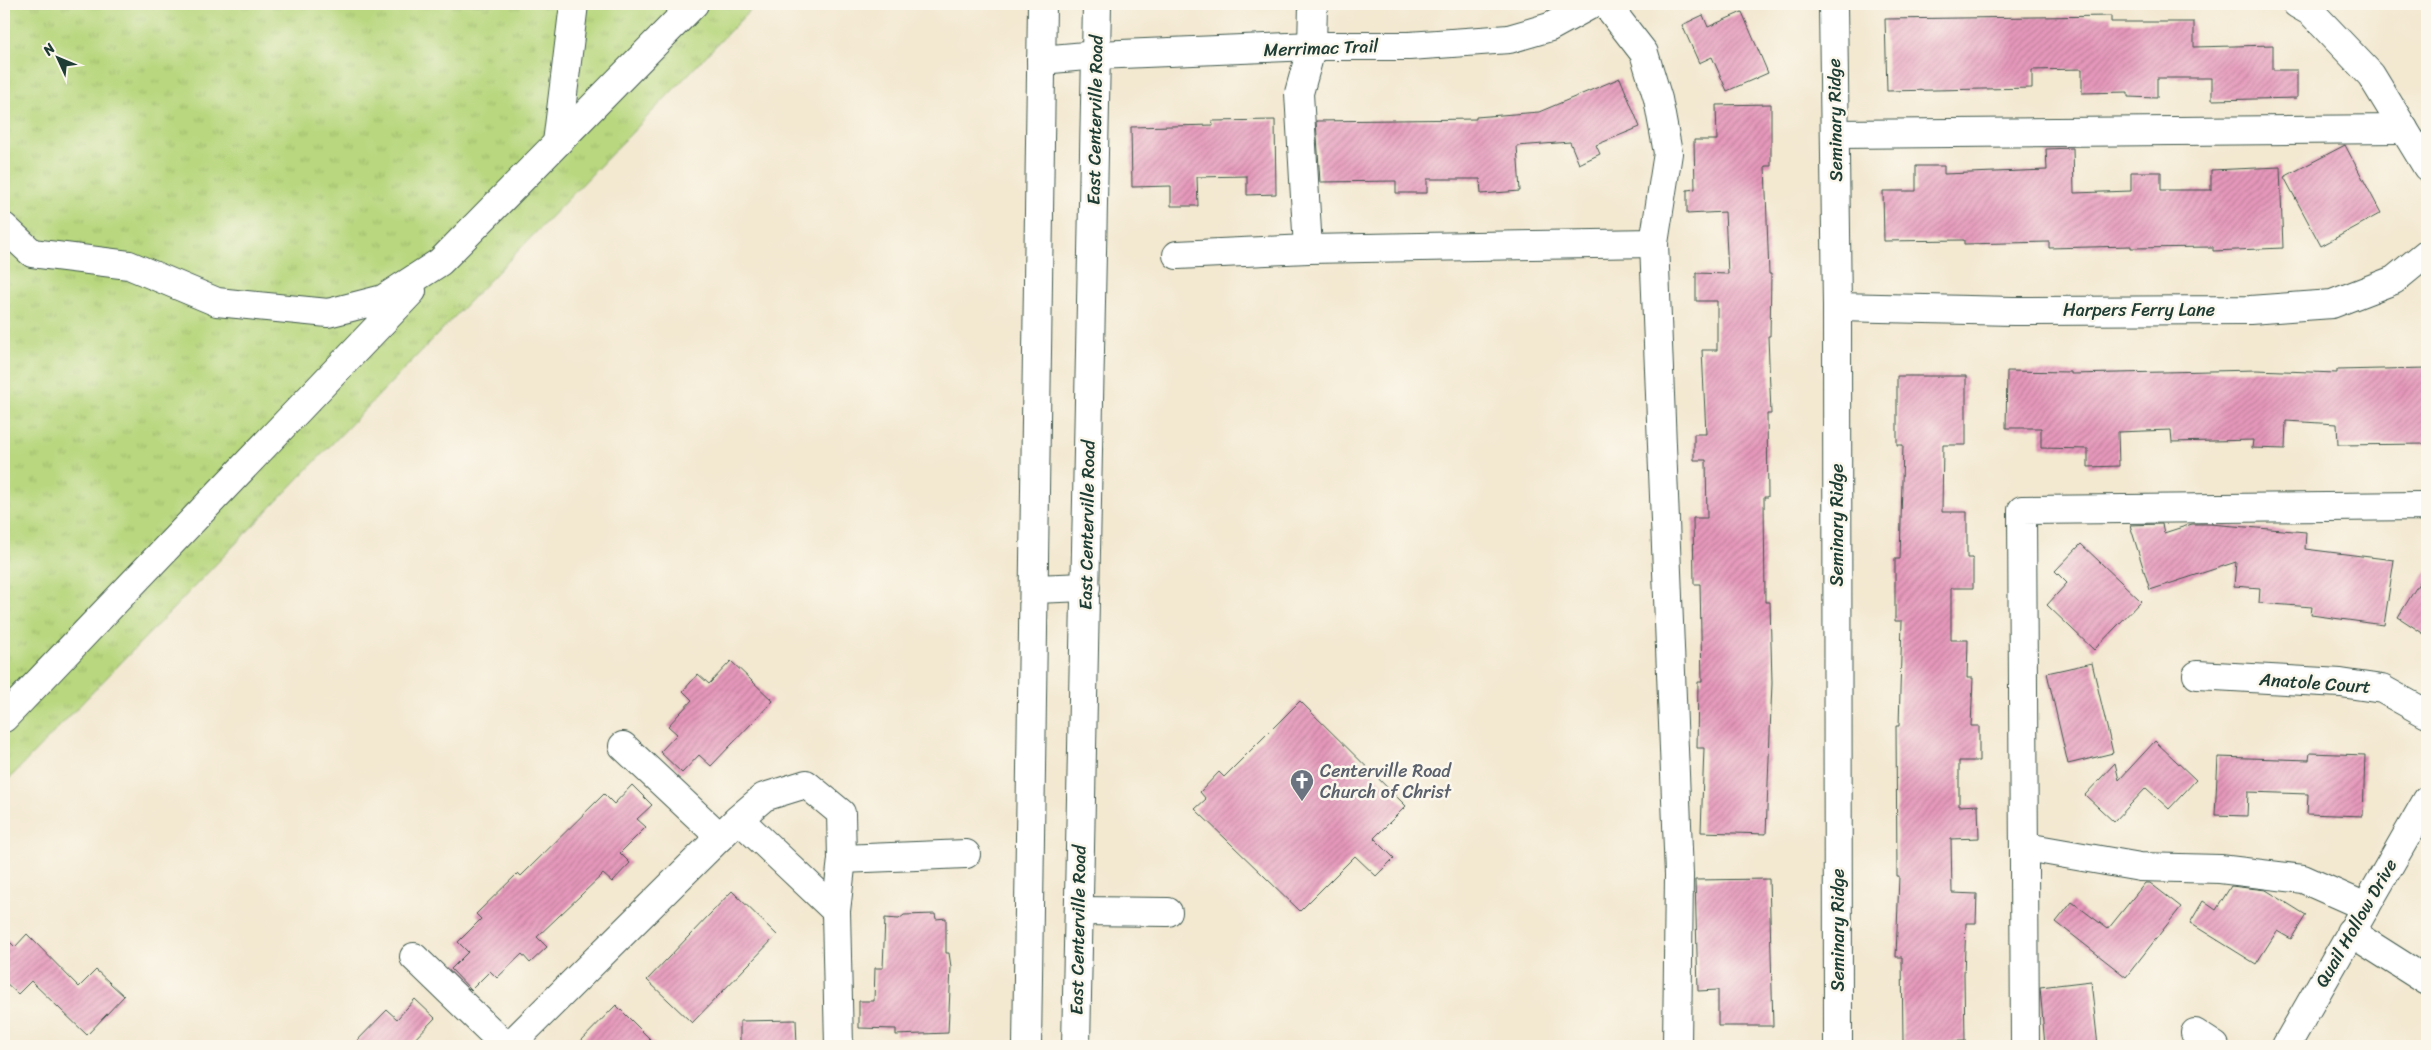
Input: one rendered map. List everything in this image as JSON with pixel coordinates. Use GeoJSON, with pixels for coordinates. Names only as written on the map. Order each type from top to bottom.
{"type":"FeatureCollection","features":[{"type":"Feature","properties":{"kind":"street"},"geometry":{"type":"LineString","coordinates":[[557,143],[574,4]]}},
{"type":"Feature","properties":{"kind":"street"},"geometry":{"type":"LineString","coordinates":[[4,718],[440,262],[694,4]]}},
{"type":"Feature","properties":{"kind":"street"},"geometry":{"type":"LineString","coordinates":[[1027,1046],[1042,4]]}},
{"type":"Feature","properties":{"kind":"street","name":"East Centerville Road"},"geometry":{"type":"LineString","coordinates":[[1076,1046],[1098,4]]}},
{"type":"Feature","properties":{"kind":"street"},"geometry":{"type":"LineString","coordinates":[[1308,249],[1299,93],[1312,46],[1313,4]]}},
{"type":"Feature","properties":{"kind":"street","name":"Merrimac Trail"},"geometry":{"type":"LineString","coordinates":[[1042,60],[1097,55],[1312,46],[1409,46],[1509,39],[1550,27],[1592,4]]}},
{"type":"Feature","properties":{"kind":"street"},"geometry":{"type":"LineString","coordinates":[[1606,4],[1644,54],[1658,99],[1668,153],[1654,242],[1679,875],[1677,1046]]}},
{"type":"Feature","properties":{"kind":"street","name":"Seminary Ridge"},"geometry":{"type":"LineString","coordinates":[[1833,4],[1837,307],[1838,1046]]}},
{"type":"Feature","properties":{"kind":"street"},"geometry":{"type":"LineString","coordinates":[[2297,4],[2310,12],[2372,75],[2427,167]]}},
{"type":"Feature","properties":{"kind":"street"},"geometry":{"type":"LineString","coordinates":[[1835,134],[2404,129]]}},
{"type":"Feature","properties":{"kind":"street"},"geometry":{"type":"LineString","coordinates":[[4,227],[32,253],[129,265],[217,302],[328,313],[382,299],[440,262]]}},
{"type":"Feature","properties":{"kind":"street"},"geometry":{"type":"LineString","coordinates":[[1177,255],[1308,249],[1654,242]]}},
{"type":"Feature","properties":{"kind":"street","name":"Harpers Ferry Lane"},"geometry":{"type":"LineString","coordinates":[[1837,307],[2013,311],[2250,310],[2332,304],[2394,280],[2427,253]]}},
{"type":"Feature","properties":{"kind":"street"},"geometry":{"type":"LineString","coordinates":[[2025,1046],[2026,847],[2022,510],[2421,506],[2427,508]]}},
{"type":"Feature","properties":{"kind":"street"},"geometry":{"type":"LineString","coordinates":[[1034,589],[1086,587]]}},
{"type":"Feature","properties":{"kind":"street","name":"Anatole Court"},"geometry":{"type":"LineString","coordinates":[[2197,675],[2341,683],[2382,689],[2427,714]]}},
{"type":"Feature","properties":{"kind":"street"},"geometry":{"type":"LineString","coordinates":[[623,746],[720,837]]}},
{"type":"Feature","properties":{"kind":"street"},"geometry":{"type":"LineString","coordinates":[[414,958],[507,1046],[739,818],[764,797],[806,784],[841,813],[842,859],[836,911],[839,1046]]}},
{"type":"Feature","properties":{"kind":"street","name":"Quail Hollow Drive"},"geometry":{"type":"LineString","coordinates":[[2286,1046],[2427,800]]}},
{"type":"Feature","properties":{"kind":"street"},"geometry":{"type":"LineString","coordinates":[[739,818],[836,911]]}},
{"type":"Feature","properties":{"kind":"street"},"geometry":{"type":"LineString","coordinates":[[2026,847],[2140,867],[2220,869],[2303,879],[2366,907]]}},
{"type":"Feature","properties":{"kind":"street"},"geometry":{"type":"LineString","coordinates":[[842,859],[966,854]]}},
{"type":"Feature","properties":{"kind":"street"},"geometry":{"type":"LineString","coordinates":[[1079,911],[1168,912]]}},
{"type":"Feature","properties":{"kind":"street"},"geometry":{"type":"LineString","coordinates":[[2350,932],[2427,981]]}},
{"type":"Feature","properties":{"kind":"green space"},"geometry":{"type":"Polygon","coordinates":[[[4,4],[756,4],[4,784],[4,4]]]}},
{"type":"Feature","properties":{"kind":"building"},"geometry":{"type":"Polygon","coordinates":[[[1742,12],[1768,73],[1727,91],[1712,57],[1699,63],[1682,25],[1703,15],[1708,27],[1742,12]]]}},
{"type":"Feature","properties":{"kind":"building"},"geometry":{"type":"Polygon","coordinates":[[[2111,16],[2111,22],[2194,22],[2194,47],[2273,45],[2273,70],[2297,70],[2297,98],[2212,100],[2212,78],[2157,78],[2157,98],[2128,97],[2128,92],[2082,93],[2082,69],[2032,70],[2032,88],[1887,91],[1885,19],[2111,16]]]}},
{"type":"Feature","properties":{"kind":"building"},"geometry":{"type":"Polygon","coordinates":[[[1620,78],[1640,127],[1596,145],[1600,154],[1579,164],[1570,142],[1517,146],[1520,191],[1481,194],[1480,179],[1427,179],[1427,193],[1396,193],[1396,181],[1320,182],[1316,121],[1476,119],[1476,117],[1539,112],[1620,78]]]}},
{"type":"Feature","properties":{"kind":"building"},"geometry":{"type":"Polygon","coordinates":[[[1771,104],[1771,166],[1765,166],[1769,274],[1771,274],[1770,336],[1768,336],[1771,414],[1767,414],[1768,497],[1764,497],[1765,602],[1770,602],[1772,683],[1766,834],[1701,832],[1704,748],[1697,748],[1698,682],[1702,682],[1700,584],[1694,584],[1693,518],[1707,518],[1706,460],[1694,460],[1694,434],[1706,434],[1702,350],[1717,350],[1717,301],[1696,301],[1696,273],[1728,274],[1725,212],[1687,214],[1687,190],[1695,189],[1694,140],[1717,140],[1716,105],[1771,104]]]}},
{"type":"Feature","properties":{"kind":"building"},"geometry":{"type":"Polygon","coordinates":[[[1275,120],[1276,194],[1247,195],[1247,176],[1197,177],[1198,206],[1171,206],[1171,186],[1132,187],[1131,127],[1213,125],[1212,121],[1275,120]]]}},
{"type":"Feature","properties":{"kind":"building"},"geometry":{"type":"Polygon","coordinates":[[[2345,145],[2381,213],[2321,246],[2284,177],[2345,145]]]}},
{"type":"Feature","properties":{"kind":"building"},"geometry":{"type":"Polygon","coordinates":[[[2073,148],[2074,193],[2131,191],[2131,172],[2161,172],[2161,190],[2211,190],[2211,170],[2280,167],[2283,248],[2213,251],[2213,247],[2049,248],[2049,242],[1964,244],[1964,240],[1884,241],[1883,191],[1916,191],[1916,166],[1944,166],[1944,174],[2047,170],[2046,149],[2073,148]]]}},
{"type":"Feature","properties":{"kind":"building"},"geometry":{"type":"Polygon","coordinates":[[[2427,368],[2427,444],[2338,445],[2337,424],[2286,421],[2285,449],[2252,448],[2253,440],[2172,442],[2171,430],[2118,432],[2119,466],[2088,467],[2088,449],[2041,448],[2041,428],[2006,428],[2007,371],[2071,372],[2071,374],[2256,370],[2337,373],[2337,370],[2427,368]]]}},
{"type":"Feature","properties":{"kind":"building"},"geometry":{"type":"Polygon","coordinates":[[[1897,376],[1966,376],[1966,445],[1943,445],[1942,512],[1967,512],[1967,558],[1973,558],[1973,588],[1951,588],[1951,640],[1968,640],[1967,678],[1973,678],[1971,726],[1979,726],[1979,761],[1959,761],[1959,806],[1978,805],[1979,838],[1951,839],[1952,893],[1977,894],[1976,923],[1966,923],[1964,974],[1965,1041],[1903,1042],[1902,957],[1896,957],[1899,876],[1897,876],[1896,726],[1899,726],[1902,621],[1895,621],[1895,559],[1900,559],[1903,445],[1897,445],[1897,376]]]}},
{"type":"Feature","properties":{"kind":"building"},"geometry":{"type":"Polygon","coordinates":[[[2162,524],[2164,533],[2192,524],[2306,532],[2305,549],[2394,560],[2384,625],[2311,615],[2312,607],[2259,603],[2260,588],[2234,586],[2236,562],[2150,590],[2130,525],[2162,524]]]}},
{"type":"Feature","properties":{"kind":"building"},"geometry":{"type":"Polygon","coordinates":[[[2081,544],[2141,601],[2094,650],[2047,605],[2067,583],[2055,571],[2081,544]]]}},
{"type":"Feature","properties":{"kind":"building"},"geometry":{"type":"Polygon","coordinates":[[[2427,570],[2427,636],[2398,617],[2427,570]]]}},
{"type":"Feature","properties":{"kind":"building"},"geometry":{"type":"Polygon","coordinates":[[[731,661],[773,701],[711,766],[699,755],[682,773],[660,752],[677,734],[668,726],[692,700],[683,691],[698,674],[709,684],[731,661]]]}},
{"type":"Feature","properties":{"kind":"building"},"geometry":{"type":"Polygon","coordinates":[[[2092,663],[2113,753],[2068,764],[2047,673],[2092,663]]]}},
{"type":"Feature","properties":{"kind":"building","name":"Centerville Road Church of Christ"},"geometry":{"type":"Polygon","coordinates":[[[1300,701],[1406,806],[1374,838],[1394,858],[1376,876],[1355,856],[1300,911],[1195,809],[1206,799],[1200,792],[1219,772],[1224,777],[1300,701]]]}},
{"type":"Feature","properties":{"kind":"building"},"geometry":{"type":"Polygon","coordinates":[[[2155,741],[2196,780],[2169,809],[2146,788],[2114,822],[2085,795],[2115,763],[2119,780],[2155,741]]]}},
{"type":"Feature","properties":{"kind":"building"},"geometry":{"type":"Polygon","coordinates":[[[2310,753],[2365,755],[2363,816],[2307,814],[2308,794],[2248,792],[2247,816],[2215,815],[2218,757],[2309,760],[2310,753]]]}},
{"type":"Feature","properties":{"kind":"building"},"geometry":{"type":"Polygon","coordinates":[[[632,785],[652,805],[637,819],[646,827],[620,853],[630,863],[612,882],[603,874],[537,937],[547,947],[530,963],[522,954],[497,978],[490,971],[471,990],[451,969],[468,952],[458,942],[481,919],[476,914],[518,873],[521,876],[604,794],[614,804],[632,785]]]}},
{"type":"Feature","properties":{"kind":"building"},"geometry":{"type":"Polygon","coordinates":[[[1769,879],[1773,1026],[1718,1026],[1718,990],[1698,991],[1695,880],[1769,879]]]}},
{"type":"Feature","properties":{"kind":"building"},"geometry":{"type":"Polygon","coordinates":[[[2145,883],[2150,883],[2181,907],[2126,977],[2056,922],[2072,902],[2108,929],[2145,883]]]}},
{"type":"Feature","properties":{"kind":"building"},"geometry":{"type":"Polygon","coordinates":[[[2231,886],[2266,890],[2306,915],[2291,939],[2277,931],[2256,964],[2190,923],[2203,901],[2216,910],[2231,886]]]}},
{"type":"Feature","properties":{"kind":"building"},"geometry":{"type":"Polygon","coordinates":[[[732,891],[777,935],[692,1023],[647,980],[732,891]]]}},
{"type":"Feature","properties":{"kind":"building"},"geometry":{"type":"Polygon","coordinates":[[[935,914],[936,919],[946,918],[946,953],[949,953],[951,967],[948,1033],[896,1035],[896,1029],[859,1028],[859,1001],[874,1001],[875,968],[883,968],[885,918],[899,919],[904,915],[935,914]]]}},
{"type":"Feature","properties":{"kind":"building"},"geometry":{"type":"Polygon","coordinates":[[[27,934],[79,987],[96,970],[124,996],[87,1035],[31,981],[18,994],[4,981],[4,936],[15,947],[27,934]]]}},
{"type":"Feature","properties":{"kind":"building"},"geometry":{"type":"Polygon","coordinates":[[[2091,981],[2098,1046],[2045,1046],[2040,987],[2091,981]]]}},
{"type":"Feature","properties":{"kind":"building"},"geometry":{"type":"Polygon","coordinates":[[[415,999],[435,1018],[408,1046],[352,1046],[387,1010],[397,1019],[415,999]]]}},
{"type":"Feature","properties":{"kind":"building"},"geometry":{"type":"Polygon","coordinates":[[[616,1005],[657,1046],[576,1046],[616,1005]]]}},
{"type":"Feature","properties":{"kind":"building"},"geometry":{"type":"Polygon","coordinates":[[[796,1020],[797,1046],[740,1046],[740,1021],[796,1020]]]}},
{"type":"Feature","properties":{"kind":"place","name":"Centerville Road Church of Christ"},"geometry":{"type":"Point","coordinates":[1302,802]}}]}
